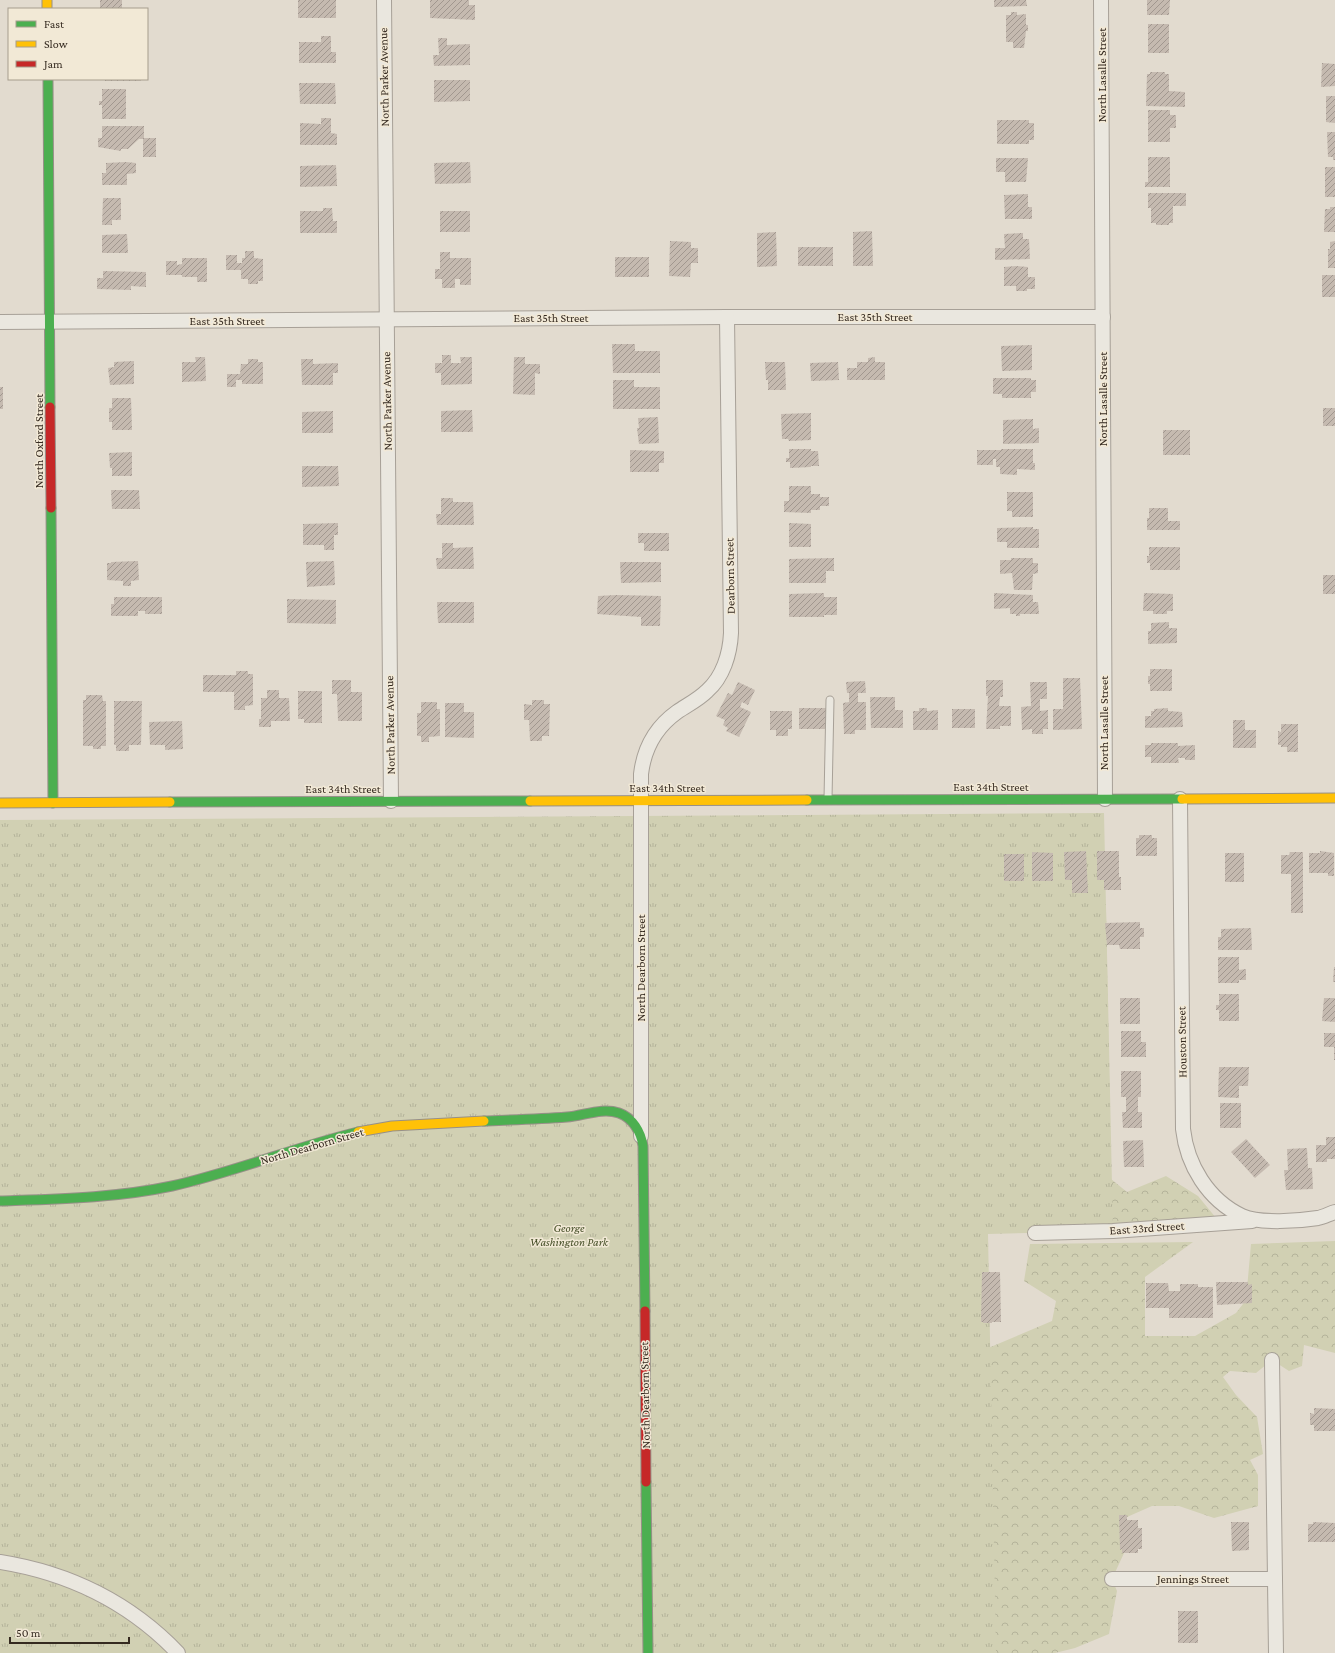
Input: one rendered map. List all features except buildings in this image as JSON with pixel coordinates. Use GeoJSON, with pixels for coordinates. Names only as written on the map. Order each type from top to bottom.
{"type":"FeatureCollection","features":[{"type":"Feature","properties":{"kind":"street","name":"North Parker Avenue"},"geometry":{"type":"LineString","coordinates":[[384,0],[391,801]]}},
{"type":"Feature","properties":{"kind":"street","name":"North Lasalle Street"},"geometry":{"type":"LineString","coordinates":[[1102,0],[1105,798]]}},
{"type":"Feature","properties":{"kind":"street","name":"North Oxford Street"},"geometry":{"type":"LineString","coordinates":[[48,80],[52,803]]}},
{"type":"Feature","properties":{"kind":"street","name":"East 35th Street"},"geometry":{"type":"LineString","coordinates":[[0,322],[727,317],[1103,317]]}},
{"type":"Feature","properties":{"kind":"street","name":"Dearborn Street"},"geometry":{"type":"LineString","coordinates":[[641,800],[642,767],[646,752],[652,740],[666,722],[677,712],[702,696],[713,685],[725,664],[729,650],[731,633],[727,317]]}},
{"type":"Feature","properties":{"kind":"street","name":"Houston Street"},"geometry":{"type":"LineString","coordinates":[[1180,798],[1183,1121],[1185,1141],[1194,1168],[1204,1185],[1216,1198],[1242,1216],[1259,1220],[1287,1220],[1319,1218],[1335,1212]]}},
{"type":"Feature","properties":{"kind":"street","name":"East 34th Street"},"geometry":{"type":"LineString","coordinates":[[0,803],[1335,798]]}},
{"type":"Feature","properties":{"kind":"street","name":"North Dearborn Street"},"geometry":{"type":"LineString","coordinates":[[641,800],[641,1136],[643,1146],[648,1653]]}},
{"type":"Feature","properties":{"kind":"street","name":"North Dearborn Street"},"geometry":{"type":"LineString","coordinates":[[0,1200],[77,1198],[172,1186],[210,1176],[338,1136],[375,1128],[569,1117],[612,1112],[627,1117],[636,1126],[641,1136]]}},
{"type":"Feature","properties":{"kind":"street","name":"East 33rd Street"},"geometry":{"type":"LineString","coordinates":[[1034,1233],[1113,1231],[1259,1220]]}},
{"type":"Feature","properties":{"kind":"street"},"geometry":{"type":"LineString","coordinates":[[1272,1360],[1276,1653]]}},
{"type":"Feature","properties":{"kind":"street"},"geometry":{"type":"LineString","coordinates":[[0,1562],[44,1572],[91,1589],[130,1612],[152,1629],[178,1653]]}},
{"type":"Feature","properties":{"kind":"street","name":"Jennings Street"},"geometry":{"type":"LineString","coordinates":[[1112,1579],[1274,1579]]}},
{"type":"Feature","properties":{"kind":"lane"},"geometry":{"type":"LineString","coordinates":[[828,799],[830,700]]}},
{"type":"Feature","properties":{"kind":"green space","name":"George Washington Park"},"geometry":{"type":"Polygon","coordinates":[[[1104,813],[1113,1231],[988,1234],[996,1653],[0,1653],[0,820],[1104,813]]]}},
{"type":"Feature","properties":{"kind":"green space"},"geometry":{"type":"Polygon","coordinates":[[[1106,910],[1111,1179],[1127,1192],[1166,1176],[1198,1196],[1221,1224],[983,1229],[974,1354],[1052,1321],[1056,1301],[1024,1281],[1030,1244],[1193,1242],[1145,1277],[1145,1336],[1195,1336],[1236,1313],[1246,1300],[1251,1244],[1335,1241],[1335,1353],[1304,1345],[1302,1366],[1289,1371],[1272,1360],[1256,1373],[1230,1371],[1223,1377],[1236,1395],[1257,1417],[1263,1454],[1250,1460],[1258,1475],[1258,1506],[1214,1518],[1179,1506],[1152,1506],[1127,1517],[1125,1551],[1112,1579],[1117,1591],[1109,1634],[1075,1648],[1055,1653],[935,1653],[650,919],[1106,910]]]}},
{"type":"Feature","properties":{"kind":"traffic: fast"},"geometry":{"type":"LineString","coordinates":[[48,80],[50,407]]}},
{"type":"Feature","properties":{"kind":"traffic: fast"},"geometry":{"type":"LineString","coordinates":[[51,508],[53,803]]}},
{"type":"Feature","properties":{"kind":"traffic: fast"},"geometry":{"type":"LineString","coordinates":[[807,800],[1182,799]]}},
{"type":"Feature","properties":{"kind":"traffic: fast"},"geometry":{"type":"LineString","coordinates":[[170,802],[530,801]]}},
{"type":"Feature","properties":{"kind":"traffic: fast"},"geometry":{"type":"LineString","coordinates":[[484,1121],[567,1117],[593,1112],[613,1111],[624,1115],[636,1126],[643,1146],[645,1311]]}},
{"type":"Feature","properties":{"kind":"traffic: fast"},"geometry":{"type":"LineString","coordinates":[[0,1201],[65,1199],[130,1193],[172,1186],[219,1174],[358,1132]]}},
{"type":"Feature","properties":{"kind":"traffic: fast"},"geometry":{"type":"LineString","coordinates":[[646,1482],[648,1653]]}},
{"type":"Feature","properties":{"kind":"traffic: slow"},"geometry":{"type":"LineString","coordinates":[[47,0],[47,8]]}},
{"type":"Feature","properties":{"kind":"traffic: slow"},"geometry":{"type":"LineString","coordinates":[[1182,799],[1335,798]]}},
{"type":"Feature","properties":{"kind":"traffic: slow"},"geometry":{"type":"LineString","coordinates":[[530,801],[807,800]]}},
{"type":"Feature","properties":{"kind":"traffic: slow"},"geometry":{"type":"LineString","coordinates":[[0,803],[170,802]]}},
{"type":"Feature","properties":{"kind":"traffic: slow"},"geometry":{"type":"LineString","coordinates":[[358,1132],[392,1126],[484,1121]]}},
{"type":"Feature","properties":{"kind":"traffic: jam"},"geometry":{"type":"LineString","coordinates":[[50,407],[51,508]]}},
{"type":"Feature","properties":{"kind":"traffic: jam"},"geometry":{"type":"LineString","coordinates":[[645,1311],[646,1482]]}}]}
